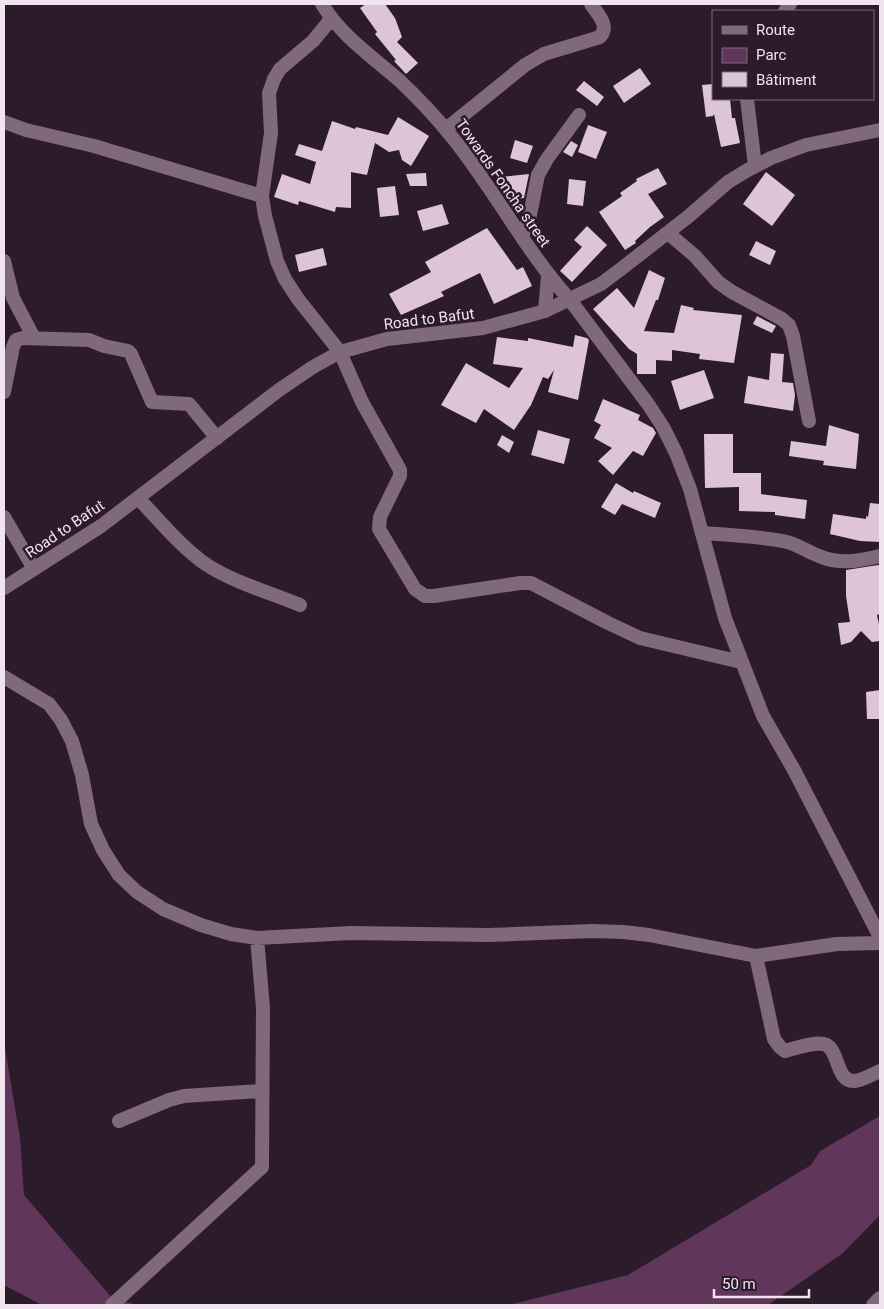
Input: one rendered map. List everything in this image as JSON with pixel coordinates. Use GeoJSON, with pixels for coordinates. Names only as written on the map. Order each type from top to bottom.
{"type":"FeatureCollection","features":[{"type":"Feature","properties":{"kind":"street","name":"Towards Foncha street"},"geometry":{"type":"LineString","coordinates":[[322,4],[342,31],[413,94],[446,129],[548,276],[570,300],[627,375],[663,427],[690,488],[725,618],[763,716],[794,770],[880,937]]}},
{"type":"Feature","properties":{"kind":"street"},"geometry":{"type":"LineString","coordinates":[[446,129],[525,65],[544,54],[600,37],[605,32],[605,25],[591,4]]}},
{"type":"Feature","properties":{"kind":"street"},"geometry":{"type":"LineString","coordinates":[[331,18],[313,41],[280,69],[274,79],[269,93],[271,133],[262,196],[265,216],[277,261],[285,279],[298,299],[340,352],[362,402],[400,470],[400,476],[380,517],[379,529],[415,589],[425,596],[434,596],[531,583],[640,638],[741,662]]}},
{"type":"Feature","properties":{"kind":"street"},"geometry":{"type":"LineString","coordinates":[[747,100],[755,166]]}},
{"type":"Feature","properties":{"kind":"street"},"geometry":{"type":"LineString","coordinates":[[522,237],[530,215],[538,176],[547,159],[579,115]]}},
{"type":"Feature","properties":{"kind":"street"},"geometry":{"type":"LineString","coordinates":[[4,122],[26,130],[94,146],[262,196]]}},
{"type":"Feature","properties":{"kind":"street","name":"Road to Bafut"},"geometry":{"type":"LineString","coordinates":[[4,588],[101,526],[279,390],[313,367],[340,352],[387,339],[483,328],[545,311],[601,284],[668,233],[728,182],[755,166],[806,144],[880,130]]}},
{"type":"Feature","properties":{"kind":"street"},"geometry":{"type":"LineString","coordinates":[[668,233],[695,256],[718,282],[732,292],[782,318],[789,325],[794,336],[809,421]]}},
{"type":"Feature","properties":{"kind":"street"},"geometry":{"type":"LineString","coordinates":[[4,261],[13,298],[34,338]]}},
{"type":"Feature","properties":{"kind":"street"},"geometry":{"type":"LineString","coordinates":[[545,311],[548,276]]}},
{"type":"Feature","properties":{"kind":"street"},"geometry":{"type":"LineString","coordinates":[[4,392],[16,340],[34,338],[89,340],[104,346],[128,351],[152,402],[188,404],[217,438]]}},
{"type":"Feature","properties":{"kind":"street"},"geometry":{"type":"LineString","coordinates":[[138,498],[190,552],[209,566],[300,605]]}},
{"type":"Feature","properties":{"kind":"street"},"geometry":{"type":"LineString","coordinates":[[4,516],[34,569]]}},
{"type":"Feature","properties":{"kind":"street"},"geometry":{"type":"LineString","coordinates":[[702,533],[770,539],[789,543],[838,562],[856,562],[880,556]]}},
{"type":"Feature","properties":{"kind":"street"},"geometry":{"type":"LineString","coordinates":[[4,676],[49,704],[61,720],[72,741],[82,775],[91,824],[103,850],[119,875],[137,892],[162,909],[208,928],[257,938],[351,933],[488,935],[623,932],[649,935],[756,956],[837,944],[880,942]]}},
{"type":"Feature","properties":{"kind":"street"},"geometry":{"type":"LineString","coordinates":[[112,1305],[260,1169],[263,1162],[261,1091],[263,1008],[257,938]]}},
{"type":"Feature","properties":{"kind":"street"},"geometry":{"type":"LineString","coordinates":[[756,956],[774,1039],[785,1051],[819,1044],[827,1045],[833,1051],[841,1073],[847,1079],[854,1081],[880,1071]]}},
{"type":"Feature","properties":{"kind":"street"},"geometry":{"type":"LineString","coordinates":[[119,1121],[169,1100],[184,1096],[261,1091]]}},
{"type":"Feature","properties":{"kind":"street"},"geometry":{"type":"LineString","coordinates":[[873,1305],[880,1298]]}},
{"type":"Feature","properties":{"kind":"green space"},"geometry":{"type":"Polygon","coordinates":[[[4,1042],[20,1138],[24,1195],[112,1298],[137,1305],[42,1305],[4,1285],[4,1042]]]}},
{"type":"Feature","properties":{"kind":"green space"},"geometry":{"type":"Polygon","coordinates":[[[880,1116],[880,1215],[843,1253],[768,1305],[509,1305],[628,1275],[811,1165],[820,1151],[880,1116]]]}},
{"type":"Feature","properties":{"kind":"building"},"geometry":{"type":"Polygon","coordinates":[[[366,4],[385,4],[395,18],[402,37],[397,42],[418,63],[406,74],[394,61],[396,60],[375,34],[377,32],[360,8],[366,4]]]}},
{"type":"Feature","properties":{"kind":"building"},"geometry":{"type":"Polygon","coordinates":[[[640,68],[651,84],[624,103],[613,86],[640,68]]]}},
{"type":"Feature","properties":{"kind":"building"},"geometry":{"type":"Polygon","coordinates":[[[584,81],[604,97],[597,106],[576,90],[584,81]]]}},
{"type":"Feature","properties":{"kind":"building"},"geometry":{"type":"Polygon","coordinates":[[[712,84],[712,100],[730,100],[732,118],[735,118],[740,143],[721,147],[714,114],[713,116],[706,117],[702,85],[712,84]]]}},
{"type":"Feature","properties":{"kind":"building"},"geometry":{"type":"Polygon","coordinates":[[[398,117],[429,136],[411,166],[402,160],[399,150],[389,152],[375,143],[367,175],[351,172],[351,208],[336,207],[335,212],[299,201],[298,205],[274,197],[282,174],[310,184],[316,162],[295,155],[299,144],[322,151],[332,121],[355,129],[356,127],[388,135],[398,117]]]}},
{"type":"Feature","properties":{"kind":"building"},"geometry":{"type":"Polygon","coordinates":[[[588,125],[607,132],[596,159],[578,152],[588,125]]]}},
{"type":"Feature","properties":{"kind":"building"},"geometry":{"type":"Polygon","coordinates":[[[515,140],[533,146],[527,163],[510,158],[515,140]]]}},
{"type":"Feature","properties":{"kind":"building"},"geometry":{"type":"Polygon","coordinates":[[[571,141],[578,145],[572,157],[563,152],[571,141]]]}},
{"type":"Feature","properties":{"kind":"building"},"geometry":{"type":"Polygon","coordinates":[[[658,168],[667,184],[648,194],[664,217],[650,227],[635,241],[636,243],[625,250],[599,212],[622,196],[620,193],[637,181],[636,179],[658,168]]]}},
{"type":"Feature","properties":{"kind":"building"},"geometry":{"type":"Polygon","coordinates":[[[766,172],[795,195],[772,226],[743,204],[766,172]]]}},
{"type":"Feature","properties":{"kind":"building"},"geometry":{"type":"Polygon","coordinates":[[[426,173],[427,186],[410,186],[406,174],[426,173]]]}},
{"type":"Feature","properties":{"kind":"building"},"geometry":{"type":"Polygon","coordinates":[[[529,174],[524,198],[508,200],[504,194],[502,177],[529,174]]]}},
{"type":"Feature","properties":{"kind":"building"},"geometry":{"type":"Polygon","coordinates":[[[569,179],[586,181],[583,206],[567,204],[569,179]]]}},
{"type":"Feature","properties":{"kind":"building"},"geometry":{"type":"Polygon","coordinates":[[[395,186],[399,215],[380,217],[377,188],[395,186]]]}},
{"type":"Feature","properties":{"kind":"building"},"geometry":{"type":"Polygon","coordinates":[[[442,204],[449,224],[423,231],[417,211],[442,204]]]}},
{"type":"Feature","properties":{"kind":"building"},"geometry":{"type":"Polygon","coordinates":[[[587,226],[607,245],[572,282],[560,271],[582,247],[574,240],[587,226]]]}},
{"type":"Feature","properties":{"kind":"building"},"geometry":{"type":"Polygon","coordinates":[[[487,228],[517,270],[523,267],[532,286],[494,304],[480,273],[441,292],[444,296],[401,315],[389,294],[431,272],[425,262],[487,228]]]}},
{"type":"Feature","properties":{"kind":"building"},"geometry":{"type":"Polygon","coordinates":[[[756,241],[776,251],[770,265],[749,255],[756,241]]]}},
{"type":"Feature","properties":{"kind":"building"},"geometry":{"type":"Polygon","coordinates":[[[323,248],[327,265],[299,272],[295,255],[323,248]]]}},
{"type":"Feature","properties":{"kind":"building"},"geometry":{"type":"Polygon","coordinates":[[[649,270],[665,278],[658,300],[656,300],[644,331],[674,333],[681,305],[694,308],[693,310],[742,315],[734,363],[699,359],[700,354],[672,350],[672,361],[656,360],[656,374],[637,374],[637,354],[629,349],[593,309],[617,288],[634,308],[649,270]]]}},
{"type":"Feature","properties":{"kind":"building"},"geometry":{"type":"Polygon","coordinates":[[[757,316],[776,326],[772,333],[753,324],[757,316]]]}},
{"type":"Feature","properties":{"kind":"building"},"geometry":{"type":"Polygon","coordinates":[[[575,335],[589,340],[578,400],[548,392],[554,370],[548,379],[543,377],[531,405],[514,430],[484,409],[476,423],[441,405],[466,363],[509,388],[523,368],[493,364],[497,337],[528,341],[528,338],[573,347],[575,335]]]}},
{"type":"Feature","properties":{"kind":"building"},"geometry":{"type":"Polygon","coordinates":[[[771,353],[784,354],[782,382],[793,383],[795,395],[793,411],[744,403],[748,376],[769,380],[771,353]]]}},
{"type":"Feature","properties":{"kind":"building"},"geometry":{"type":"Polygon","coordinates":[[[704,370],[714,398],[680,410],[671,381],[704,370]]]}},
{"type":"Feature","properties":{"kind":"building"},"geometry":{"type":"Polygon","coordinates":[[[603,399],[640,415],[638,420],[653,428],[656,433],[643,456],[633,451],[613,475],[598,461],[612,448],[594,438],[601,425],[594,421],[603,399]]]}},
{"type":"Feature","properties":{"kind":"building"},"geometry":{"type":"Polygon","coordinates":[[[829,425],[859,434],[856,469],[823,465],[824,461],[789,456],[791,441],[826,446],[829,425]]]}},
{"type":"Feature","properties":{"kind":"building"},"geometry":{"type":"Polygon","coordinates":[[[538,430],[570,439],[564,464],[531,455],[538,430]]]}},
{"type":"Feature","properties":{"kind":"building"},"geometry":{"type":"Polygon","coordinates":[[[704,434],[733,434],[733,473],[761,473],[761,494],[807,500],[805,519],[775,515],[775,512],[739,511],[739,487],[705,488],[704,434]]]}},
{"type":"Feature","properties":{"kind":"building"},"geometry":{"type":"Polygon","coordinates":[[[502,435],[514,442],[509,453],[497,445],[502,435]]]}},
{"type":"Feature","properties":{"kind":"building"},"geometry":{"type":"Polygon","coordinates":[[[616,483],[633,493],[634,491],[661,503],[655,518],[622,504],[615,515],[601,507],[616,483]]]}},
{"type":"Feature","properties":{"kind":"building"},"geometry":{"type":"Polygon","coordinates":[[[870,503],[880,504],[880,542],[860,541],[830,534],[833,514],[866,519],[870,503]]]}},
{"type":"Feature","properties":{"kind":"building"},"geometry":{"type":"Polygon","coordinates":[[[880,566],[880,614],[877,615],[880,641],[872,642],[861,631],[851,642],[841,645],[838,623],[850,622],[846,596],[846,570],[880,566]]]}},
{"type":"Feature","properties":{"kind":"building"},"geometry":{"type":"Polygon","coordinates":[[[880,690],[880,719],[867,719],[866,692],[880,690]]]}}]}
